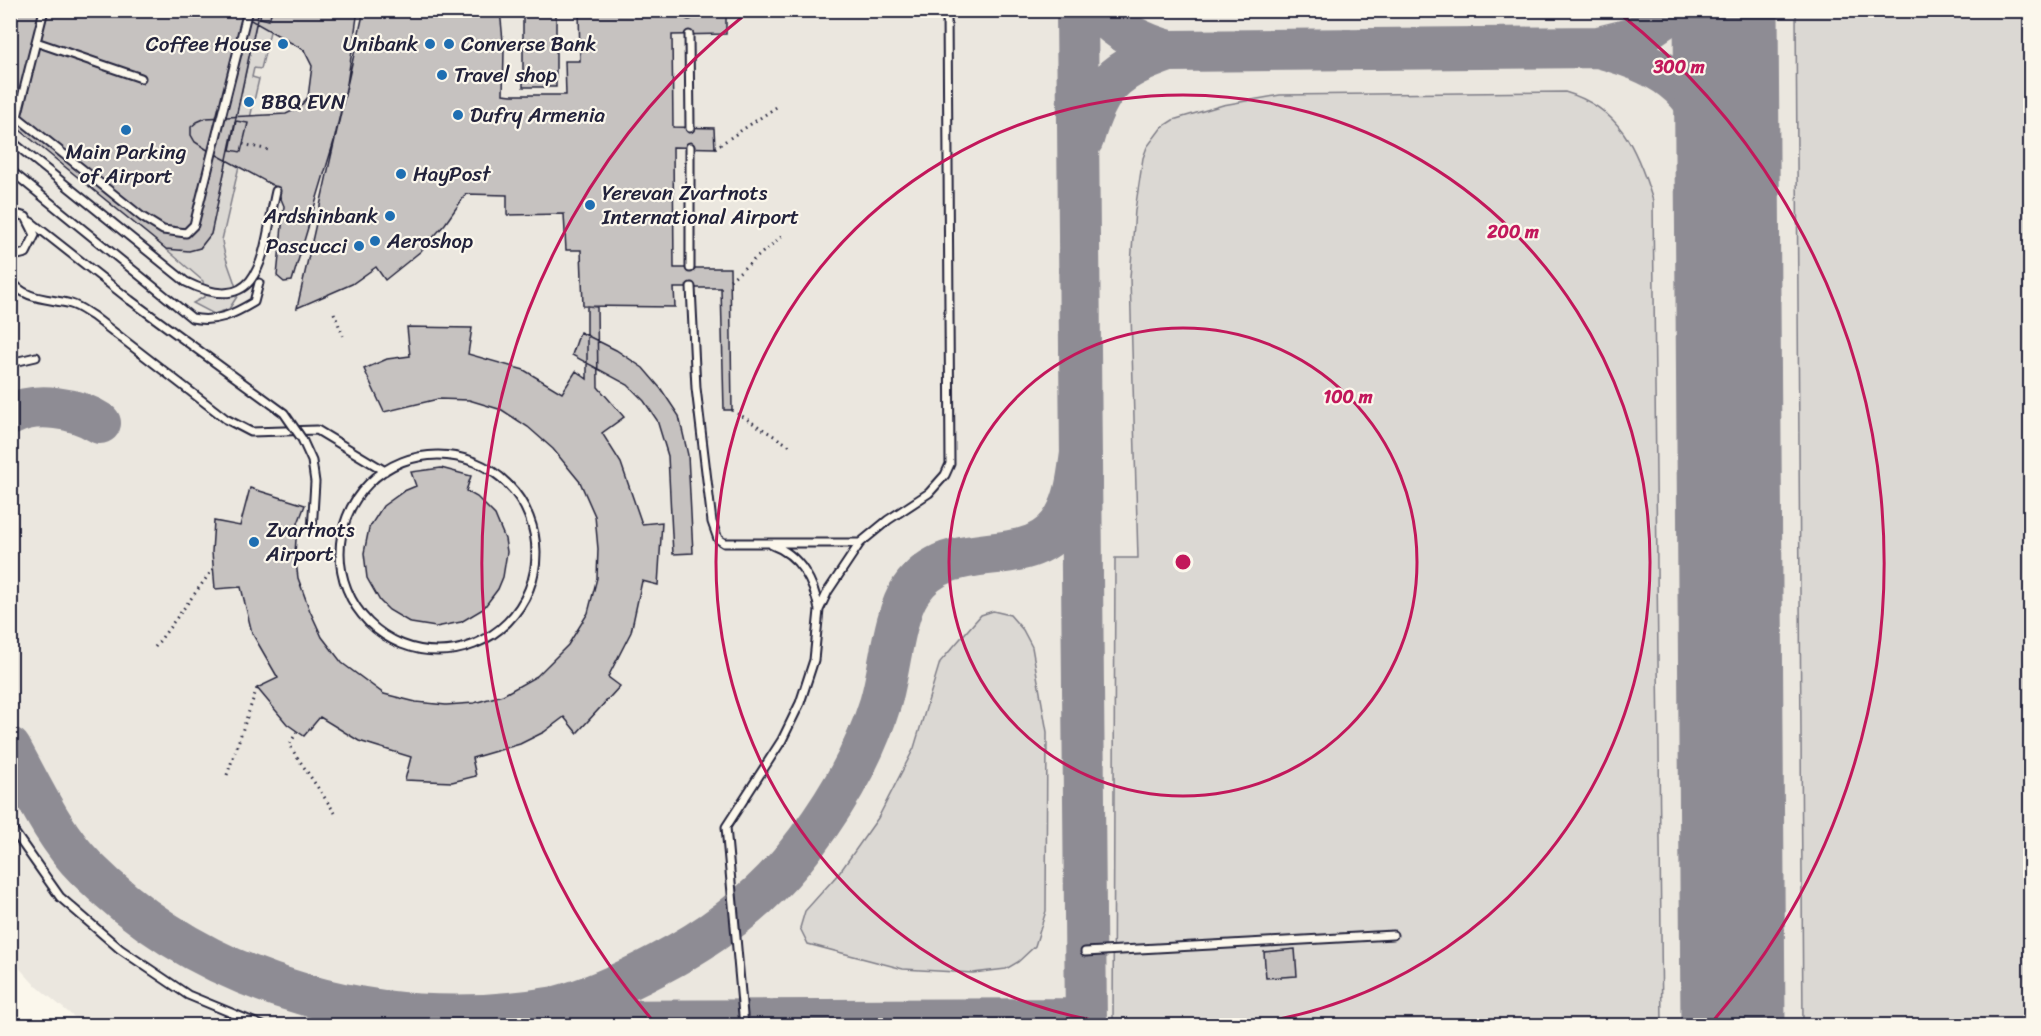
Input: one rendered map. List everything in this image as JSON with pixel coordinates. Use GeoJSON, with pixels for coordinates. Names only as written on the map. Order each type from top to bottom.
{"type":"FeatureCollection","features":[{"type":"Feature","properties":{"kind":"lane"},"geometry":{"type":"LineString","coordinates":[[17,117],[44,10]]}},
{"type":"Feature","properties":{"kind":"lane"},"geometry":{"type":"LineString","coordinates":[[10,111],[142,217],[163,230],[186,233],[195,225],[248,10]]}},
{"type":"Feature","properties":{"kind":"lane"},"geometry":{"type":"LineString","coordinates":[[819,610],[828,591],[860,543],[888,520],[929,493],[945,475],[950,464],[947,10]]}},
{"type":"Feature","properties":{"kind":"lane"},"geometry":{"type":"LineString","coordinates":[[689,35],[690,128]]}},
{"type":"Feature","properties":{"kind":"lane"},"geometry":{"type":"LineString","coordinates":[[36,42],[141,78]]}},
{"type":"Feature","properties":{"kind":"lane"},"geometry":{"type":"LineString","coordinates":[[10,140],[186,282],[217,293],[226,294],[246,288],[256,277],[276,191]]}},
{"type":"Feature","properties":{"kind":"lane"},"geometry":{"type":"LineString","coordinates":[[690,147],[690,268]]}},
{"type":"Feature","properties":{"kind":"lane"},"geometry":{"type":"LineString","coordinates":[[10,170],[192,318],[215,320],[234,314],[254,302],[259,283]]}},
{"type":"Feature","properties":{"kind":"lane"},"geometry":{"type":"LineString","coordinates":[[10,205],[130,300],[284,413],[302,439],[312,461],[315,482],[312,531]]}},
{"type":"Feature","properties":{"kind":"lane"},"geometry":{"type":"LineString","coordinates":[[10,212],[20,213]]}},
{"type":"Feature","properties":{"kind":"lane"},"geometry":{"type":"LineString","coordinates":[[11,258],[26,253],[31,248],[35,235],[31,222]]}},
{"type":"Feature","properties":{"kind":"lane"},"geometry":{"type":"LineString","coordinates":[[10,279],[24,293],[36,298],[74,305],[93,316],[234,423],[251,432],[317,430],[385,471]]}},
{"type":"Feature","properties":{"kind":"lane"},"geometry":{"type":"LineString","coordinates":[[691,287],[696,388],[714,532],[724,543],[860,543]]}},
{"type":"Feature","properties":{"kind":"lane"},"geometry":{"type":"LineString","coordinates":[[10,363],[36,357]]}},
{"type":"Feature","properties":{"kind":"lane"},"geometry":{"type":"LineString","coordinates":[[420,457],[459,457],[473,461],[500,477],[520,500],[534,535],[534,573],[519,609],[492,636],[464,648],[441,651],[418,649],[403,645],[377,630],[356,607],[349,593],[341,564],[343,533],[358,498],[385,471],[420,457]]}},
{"type":"Feature","properties":{"kind":"lane"},"geometry":{"type":"LineString","coordinates":[[744,1026],[726,827],[782,740],[800,703],[814,660],[819,610],[815,589],[792,555],[768,543]]}},
{"type":"Feature","properties":{"kind":"lane"},"geometry":{"type":"LineString","coordinates":[[10,826],[60,897],[120,949],[188,995],[263,1026]]}},
{"type":"Feature","properties":{"kind":"lane"},"geometry":{"type":"LineString","coordinates":[[1085,952],[1393,935]]}},
{"type":"Feature","properties":{"kind":"path"},"geometry":{"type":"LineString","coordinates":[[726,14],[730,10]]}},
{"type":"Feature","properties":{"kind":"path"},"geometry":{"type":"LineString","coordinates":[[715,148],[778,106]]}},
{"type":"Feature","properties":{"kind":"path"},"geometry":{"type":"LineString","coordinates":[[243,144],[269,150]]}},
{"type":"Feature","properties":{"kind":"path"},"geometry":{"type":"LineString","coordinates":[[730,280],[782,236]]}},
{"type":"Feature","properties":{"kind":"path"},"geometry":{"type":"LineString","coordinates":[[334,313],[343,336]]}},
{"type":"Feature","properties":{"kind":"path"},"geometry":{"type":"LineString","coordinates":[[732,410],[790,446]]}},
{"type":"Feature","properties":{"kind":"path"},"geometry":{"type":"LineString","coordinates":[[154,647],[213,568]]}},
{"type":"Feature","properties":{"kind":"path"},"geometry":{"type":"LineString","coordinates":[[227,776],[257,688]]}},
{"type":"Feature","properties":{"kind":"path"},"geometry":{"type":"LineString","coordinates":[[297,732],[289,745],[334,813]]}},
{"type":"Feature","properties":{"kind":"shaded area"},"geometry":{"type":"Polygon","coordinates":[[[11,11],[2030,11],[2030,1025],[85,1026],[34,984],[11,959],[11,11]]]}},
{"type":"Feature","properties":{"kind":"shaded area"},"geometry":{"type":"Polygon","coordinates":[[[259,11],[275,11],[261,69],[254,68],[252,77],[259,79],[222,240],[238,295],[229,309],[214,314],[193,303],[204,297],[203,281],[166,249],[200,248],[211,234],[259,11]]]}},
{"type":"Feature","properties":{"kind":"shaded area"},"geometry":{"type":"Polygon","coordinates":[[[1796,11],[2030,11],[2030,1025],[1803,1025],[1796,11]]]}},
{"type":"Feature","properties":{"kind":"shaded area"},"geometry":{"type":"Polygon","coordinates":[[[1565,92],[1600,108],[1624,133],[1640,164],[1653,201],[1662,1025],[1113,1026],[1115,558],[1138,558],[1130,278],[1135,210],[1143,158],[1147,147],[1162,127],[1173,120],[1223,105],[1280,95],[1565,92]]]}},
{"type":"Feature","properties":{"kind":"shaded area"},"geometry":{"type":"Polygon","coordinates":[[[993,611],[1010,615],[1023,630],[1032,647],[1047,732],[1046,911],[1035,946],[1018,962],[1006,969],[973,973],[903,969],[808,944],[800,928],[805,911],[840,872],[878,818],[914,748],[940,662],[981,615],[993,611]]]}},
{"type":"Feature","properties":{"kind":"building","name":"Main Parking of Airport"},"geometry":{"type":"Polygon","coordinates":[[[10,10],[259,10],[211,234],[200,248],[189,251],[166,249],[10,122],[13,97],[10,95],[10,10]]]}},
{"type":"Feature","properties":{"kind":"building"},"geometry":{"type":"Polygon","coordinates":[[[233,10],[358,10],[347,84],[334,141],[292,281],[284,282],[277,276],[284,206],[276,187],[206,149],[195,142],[191,135],[191,127],[206,118],[286,114],[299,108],[308,97],[312,66],[304,50],[233,10]]]}},
{"type":"Feature","properties":{"kind":"building"},"geometry":{"type":"Polygon","coordinates":[[[261,10],[272,10],[269,20],[260,18],[261,10]]]}},
{"type":"Feature","properties":{"kind":"building","name":"Yerevan Zvartnots International Airport"},"geometry":{"type":"Polygon","coordinates":[[[364,10],[500,10],[504,51],[503,94],[566,95],[565,61],[580,61],[579,10],[673,10],[673,16],[717,14],[716,10],[726,10],[726,34],[672,35],[673,127],[714,128],[715,148],[673,147],[674,268],[730,268],[732,410],[724,410],[721,288],[674,288],[675,307],[583,306],[581,250],[566,250],[564,214],[507,215],[507,195],[466,194],[445,224],[421,251],[385,280],[376,267],[352,284],[297,308],[364,10]]]}},
{"type":"Feature","properties":{"kind":"building"},"geometry":{"type":"Polygon","coordinates":[[[523,10],[556,10],[556,87],[523,87],[523,10]]]}},
{"type":"Feature","properties":{"kind":"building"},"geometry":{"type":"Polygon","coordinates":[[[236,121],[248,123],[241,152],[230,150],[236,121]]]}},
{"type":"Feature","properties":{"kind":"building","name":"Zvartnots Airport"},"geometry":{"type":"Polygon","coordinates":[[[587,306],[597,307],[598,387],[624,417],[602,433],[621,463],[642,524],[662,522],[658,585],[642,581],[631,632],[608,677],[620,686],[577,733],[564,717],[544,732],[520,744],[472,758],[476,776],[452,782],[405,780],[411,757],[359,741],[320,717],[304,736],[287,724],[257,688],[278,678],[252,633],[241,587],[215,589],[212,552],[214,521],[240,526],[250,488],[305,505],[297,526],[295,553],[298,578],[310,611],[322,637],[342,663],[384,694],[416,702],[446,705],[474,703],[503,695],[537,676],[568,645],[588,613],[597,578],[598,549],[595,516],[580,482],[553,449],[528,427],[502,410],[469,400],[438,399],[384,412],[364,369],[387,359],[410,356],[407,327],[472,328],[468,354],[524,370],[562,393],[576,371],[587,379],[587,306]]]}},
{"type":"Feature","properties":{"kind":"building"},"geometry":{"type":"Polygon","coordinates":[[[580,332],[616,350],[643,368],[679,416],[688,455],[693,553],[673,554],[668,456],[657,420],[644,401],[628,385],[572,355],[580,332]]]}},
{"type":"Feature","properties":{"kind":"building"},"geometry":{"type":"Polygon","coordinates":[[[441,468],[471,476],[466,491],[477,497],[495,515],[505,539],[507,552],[503,577],[498,589],[483,609],[461,622],[436,627],[411,623],[389,610],[380,601],[367,578],[364,553],[369,528],[383,506],[404,491],[416,486],[411,472],[441,468]]]}},
{"type":"Feature","properties":{"kind":"building"},"geometry":{"type":"Polygon","coordinates":[[[1295,949],[1297,976],[1266,978],[1264,952],[1295,949]]]}},
{"type":"Feature","properties":{"kind":"taxiway"},"geometry":{"type":"LineString","coordinates":[[1077,10],[1086,1026]]}},
{"type":"Feature","properties":{"kind":"taxiway"},"geometry":{"type":"LineString","coordinates":[[1083,139],[1096,104],[1112,81],[1135,65],[1169,51],[1131,36],[1099,10]]}},
{"type":"Feature","properties":{"kind":"taxiway"},"geometry":{"type":"LineString","coordinates":[[1598,47],[1634,38],[1675,10]]}},
{"type":"Feature","properties":{"kind":"taxiway"},"geometry":{"type":"LineString","coordinates":[[1169,51],[1598,47],[1647,64],[1680,86],[1705,118],[1727,165]]}},
{"type":"Feature","properties":{"kind":"taxiway"},"geometry":{"type":"LineString","coordinates":[[10,415],[32,408],[56,408],[80,413],[100,423]]}},
{"type":"Feature","properties":{"kind":"taxiway"},"geometry":{"type":"LineString","coordinates":[[10,748],[63,841],[86,868],[134,910],[187,945],[243,973],[303,994],[365,1008],[428,1015],[492,1014],[556,1007],[609,989],[678,954],[714,931],[748,905],[779,875],[832,805],[864,746],[880,704],[900,614],[911,590],[928,572],[948,562],[969,556],[1013,551],[1033,545],[1051,535],[1065,517],[1072,502],[1081,453]]}},
{"type":"Feature","properties":{"kind":"taxiway"},"geometry":{"type":"LineString","coordinates":[[552,1021],[1086,1019]]}},
{"type":"Feature","properties":{"kind":"runway"},"geometry":{"type":"LineString","coordinates":[[1726,10],[1733,1026]]}},
{"type":"Feature","properties":{"kind":"place","name":"Coffee House"},"geometry":{"type":"Point","coordinates":[283,44]}},
{"type":"Feature","properties":{"kind":"place","name":"Unibank"},"geometry":{"type":"Point","coordinates":[430,44]}},
{"type":"Feature","properties":{"kind":"place","name":"Converse Bank"},"geometry":{"type":"Point","coordinates":[449,44]}},
{"type":"Feature","properties":{"kind":"place","name":"Travel shop"},"geometry":{"type":"Point","coordinates":[442,75]}},
{"type":"Feature","properties":{"kind":"place","name":"BBQ EVN"},"geometry":{"type":"Point","coordinates":[249,102]}},
{"type":"Feature","properties":{"kind":"place","name":"Dufry Armenia"},"geometry":{"type":"Point","coordinates":[458,115]}},
{"type":"Feature","properties":{"kind":"place","name":"Main Parking of Airport"},"geometry":{"type":"Point","coordinates":[126,130]}},
{"type":"Feature","properties":{"kind":"place","name":"HayPost"},"geometry":{"type":"Point","coordinates":[401,174]}},
{"type":"Feature","properties":{"kind":"place","name":"Yerevan Zvartnots International Airport"},"geometry":{"type":"Point","coordinates":[590,205]}},
{"type":"Feature","properties":{"kind":"place","name":"Ardshinbank"},"geometry":{"type":"Point","coordinates":[390,216]}},
{"type":"Feature","properties":{"kind":"place","name":"Aeroshop"},"geometry":{"type":"Point","coordinates":[375,241]}},
{"type":"Feature","properties":{"kind":"place","name":"Pascucci"},"geometry":{"type":"Point","coordinates":[359,246]}},
{"type":"Feature","properties":{"kind":"place","name":"Zvartnots Airport"},"geometry":{"type":"Point","coordinates":[254,542]}}]}
